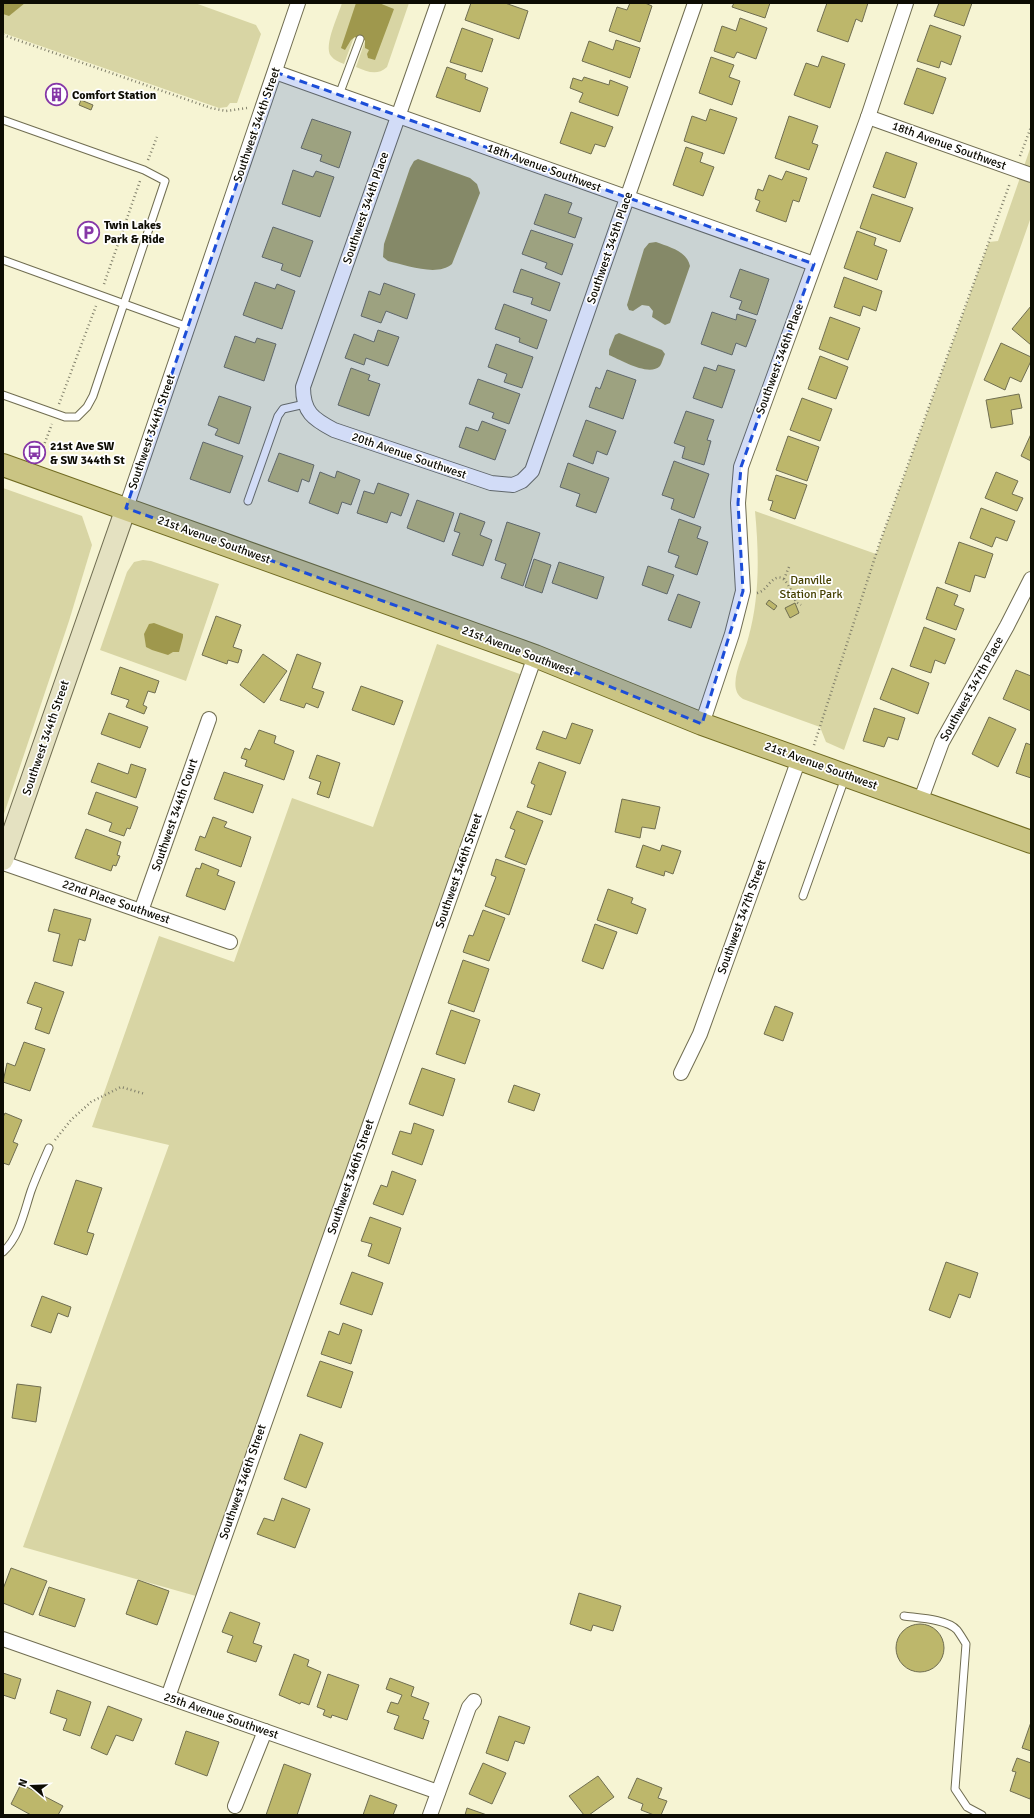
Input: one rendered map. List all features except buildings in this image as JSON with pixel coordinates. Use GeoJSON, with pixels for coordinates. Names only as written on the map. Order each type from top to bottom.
{"type":"FeatureCollection","features":[{"type":"Feature","properties":{"kind":"main road","name":"21st Avenue Southwest"},"geometry":{"type":"LineString","coordinates":[[3,465],[535,656],[702,724],[1031,842]]}},
{"type":"Feature","properties":{"kind":"street","name":"Southwest 344th Street"},"geometry":{"type":"LineString","coordinates":[[3,860],[126,508],[298,3]]}},
{"type":"Feature","properties":{"kind":"street","name":"Southwest 344th Place"},"geometry":{"type":"LineString","coordinates":[[307,409],[303,386],[438,3]]}},
{"type":"Feature","properties":{"kind":"street","name":"Southwest 345th Place"},"geometry":{"type":"LineString","coordinates":[[513,485],[522,481],[532,471],[696,3]]}},
{"type":"Feature","properties":{"kind":"street","name":"Southwest 346th Place"},"geometry":{"type":"LineString","coordinates":[[702,724],[732,634],[743,591],[738,503],[742,467],[868,117],[906,3]]}},
{"type":"Feature","properties":{"kind":"street","name":"18th Avenue Southwest"},"geometry":{"type":"LineString","coordinates":[[275,72],[814,264]]}},
{"type":"Feature","properties":{"kind":"street","name":"18th Avenue Southwest"},"geometry":{"type":"LineString","coordinates":[[868,117],[1031,175]]}},
{"type":"Feature","properties":{"kind":"street","name":"20th Avenue Southwest"},"geometry":{"type":"LineString","coordinates":[[307,409],[319,422],[334,430],[481,481],[513,485]]}},
{"type":"Feature","properties":{"kind":"street","name":"Southwest 347th Place"},"geometry":{"type":"LineString","coordinates":[[920,802],[942,742],[1008,626],[1031,579]]}},
{"type":"Feature","properties":{"kind":"street","name":"Southwest 346th Street"},"geometry":{"type":"LineString","coordinates":[[168,1697],[535,656]]}},
{"type":"Feature","properties":{"kind":"street","name":"Southwest 344th Court"},"geometry":{"type":"LineString","coordinates":[[141,911],[209,719]]}},
{"type":"Feature","properties":{"kind":"street","name":"Southwest 347th Street"},"geometry":{"type":"LineString","coordinates":[[681,1073],[700,1034],[803,761]]}},
{"type":"Feature","properties":{"kind":"street","name":"22nd Place Southwest"},"geometry":{"type":"LineString","coordinates":[[3,863],[230,942]]}},
{"type":"Feature","properties":{"kind":"street","name":"25th Avenue Southwest"},"geometry":{"type":"LineString","coordinates":[[3,1639],[438,1792]]}},
{"type":"Feature","properties":{"kind":"street"},"geometry":{"type":"LineString","coordinates":[[430,1815],[469,1707],[474,1701]]}},
{"type":"Feature","properties":{"kind":"street"},"geometry":{"type":"LineString","coordinates":[[235,1806],[265,1731]]}},
{"type":"Feature","properties":{"kind":"lane"},"geometry":{"type":"LineString","coordinates":[[339,95],[360,39]]}},
{"type":"Feature","properties":{"kind":"lane"},"geometry":{"type":"LineString","coordinates":[[3,120],[144,170],[165,181],[88,407],[76,417],[65,416],[3,395]]}},
{"type":"Feature","properties":{"kind":"lane"},"geometry":{"type":"LineString","coordinates":[[3,260],[188,327]]}},
{"type":"Feature","properties":{"kind":"lane"},"geometry":{"type":"LineString","coordinates":[[248,501],[278,416],[283,409],[307,409]]}},
{"type":"Feature","properties":{"kind":"lane"},"geometry":{"type":"LineString","coordinates":[[803,896],[846,776]]}},
{"type":"Feature","properties":{"kind":"lane"},"geometry":{"type":"LineString","coordinates":[[3,1252],[10,1245],[19,1229],[32,1190],[49,1148]]}},
{"type":"Feature","properties":{"kind":"lane"},"geometry":{"type":"LineString","coordinates":[[904,1616],[929,1619],[952,1626],[966,1644],[955,1789],[967,1807],[982,1815]]}},
{"type":"Feature","properties":{"kind":"path"},"geometry":{"type":"LineString","coordinates":[[3,35],[211,108],[226,111],[264,105]]}},
{"type":"Feature","properties":{"kind":"path"},"geometry":{"type":"LineString","coordinates":[[803,761],[880,542],[1031,126]]}},
{"type":"Feature","properties":{"kind":"path"},"geometry":{"type":"LineString","coordinates":[[33,476],[157,137]]}},
{"type":"Feature","properties":{"kind":"path"},"geometry":{"type":"LineString","coordinates":[[784,579],[788,567]]}},
{"type":"Feature","properties":{"kind":"path"},"geometry":{"type":"LineString","coordinates":[[743,591],[755,594],[760,592],[778,577],[784,579],[788,584],[796,602],[801,605]]}},
{"type":"Feature","properties":{"kind":"path"},"geometry":{"type":"LineString","coordinates":[[49,1148],[71,1120],[92,1102],[121,1087],[144,1094]]}},
{"type":"Feature","properties":{"kind":"highlighted area"},"geometry":{"type":"Polygon","coordinates":[[[275,72],[814,264],[741,467],[738,503],[743,591],[702,724],[535,656],[126,508],[275,72]]]}},
{"type":"Feature","properties":{"kind":"green space"},"geometry":{"type":"Polygon","coordinates":[[[3,3],[195,3],[256,25],[261,34],[237,103],[230,103],[227,107],[219,108],[3,33],[3,3]]]}},
{"type":"Feature","properties":{"kind":"green space"},"geometry":{"type":"Polygon","coordinates":[[[342,3],[409,3],[387,67],[380,72],[372,72],[356,67],[365,41],[354,37],[344,64],[335,60],[331,56],[329,51],[330,38],[342,3]]]}},
{"type":"Feature","properties":{"kind":"green space","name":"Danville Station Park"},"geometry":{"type":"Polygon","coordinates":[[[1031,146],[1031,217],[844,750],[826,742],[820,727],[743,699],[738,694],[736,687],[737,671],[752,623],[757,591],[758,559],[755,511],[876,554],[989,242],[998,241],[1031,146]]]}},
{"type":"Feature","properties":{"kind":"green space"},"geometry":{"type":"Polygon","coordinates":[[[3,488],[82,516],[92,545],[69,621],[3,817],[3,488]]]}},
{"type":"Feature","properties":{"kind":"green space"},"geometry":{"type":"Polygon","coordinates":[[[143,560],[151,561],[219,584],[186,681],[100,650],[127,572],[134,562],[143,560]]]}},
{"type":"Feature","properties":{"kind":"green space"},"geometry":{"type":"Polygon","coordinates":[[[437,644],[528,677],[203,1598],[23,1547],[169,1145],[92,1127],[159,936],[234,962],[292,798],[373,827],[437,644]]]}},
{"type":"Feature","properties":{"kind":"shaded area"},"geometry":{"type":"Polygon","coordinates":[[[3,3],[25,3],[9,16],[3,14],[3,3]]]}},
{"type":"Feature","properties":{"kind":"shaded area"},"geometry":{"type":"Polygon","coordinates":[[[356,3],[379,3],[394,9],[375,60],[368,58],[367,54],[369,50],[365,48],[365,40],[355,37],[351,40],[345,50],[341,48],[356,3]]]}},
{"type":"Feature","properties":{"kind":"shaded area"},"geometry":{"type":"Polygon","coordinates":[[[418,159],[470,178],[477,184],[480,193],[452,264],[446,268],[438,270],[412,267],[388,261],[383,257],[384,244],[410,168],[414,161],[418,159]]]}},
{"type":"Feature","properties":{"kind":"shaded area"},"geometry":{"type":"Polygon","coordinates":[[[656,242],[677,250],[685,257],[690,266],[670,323],[665,325],[652,317],[653,311],[649,306],[642,305],[633,311],[629,310],[627,305],[644,249],[649,243],[656,242]]]}},
{"type":"Feature","properties":{"kind":"shaded area"},"geometry":{"type":"Polygon","coordinates":[[[619,333],[662,350],[665,354],[660,366],[649,370],[642,369],[609,355],[609,350],[615,335],[619,333]]]}},
{"type":"Feature","properties":{"kind":"shaded area"},"geometry":{"type":"Polygon","coordinates":[[[154,623],[183,634],[179,652],[173,652],[168,655],[146,647],[144,634],[149,624],[154,623]]]}},
{"type":"Feature","properties":{"kind":"place","name":"Comfort Station"},"geometry":{"type":"Point","coordinates":[56,95]}},
{"type":"Feature","properties":{"kind":"place","name":"Twin Lakes Park & Ride"},"geometry":{"type":"Point","coordinates":[88,232]}},
{"type":"Feature","properties":{"kind":"place","name":"21st Ave SW & SW 344th St"},"geometry":{"type":"Point","coordinates":[35,453]}}]}
